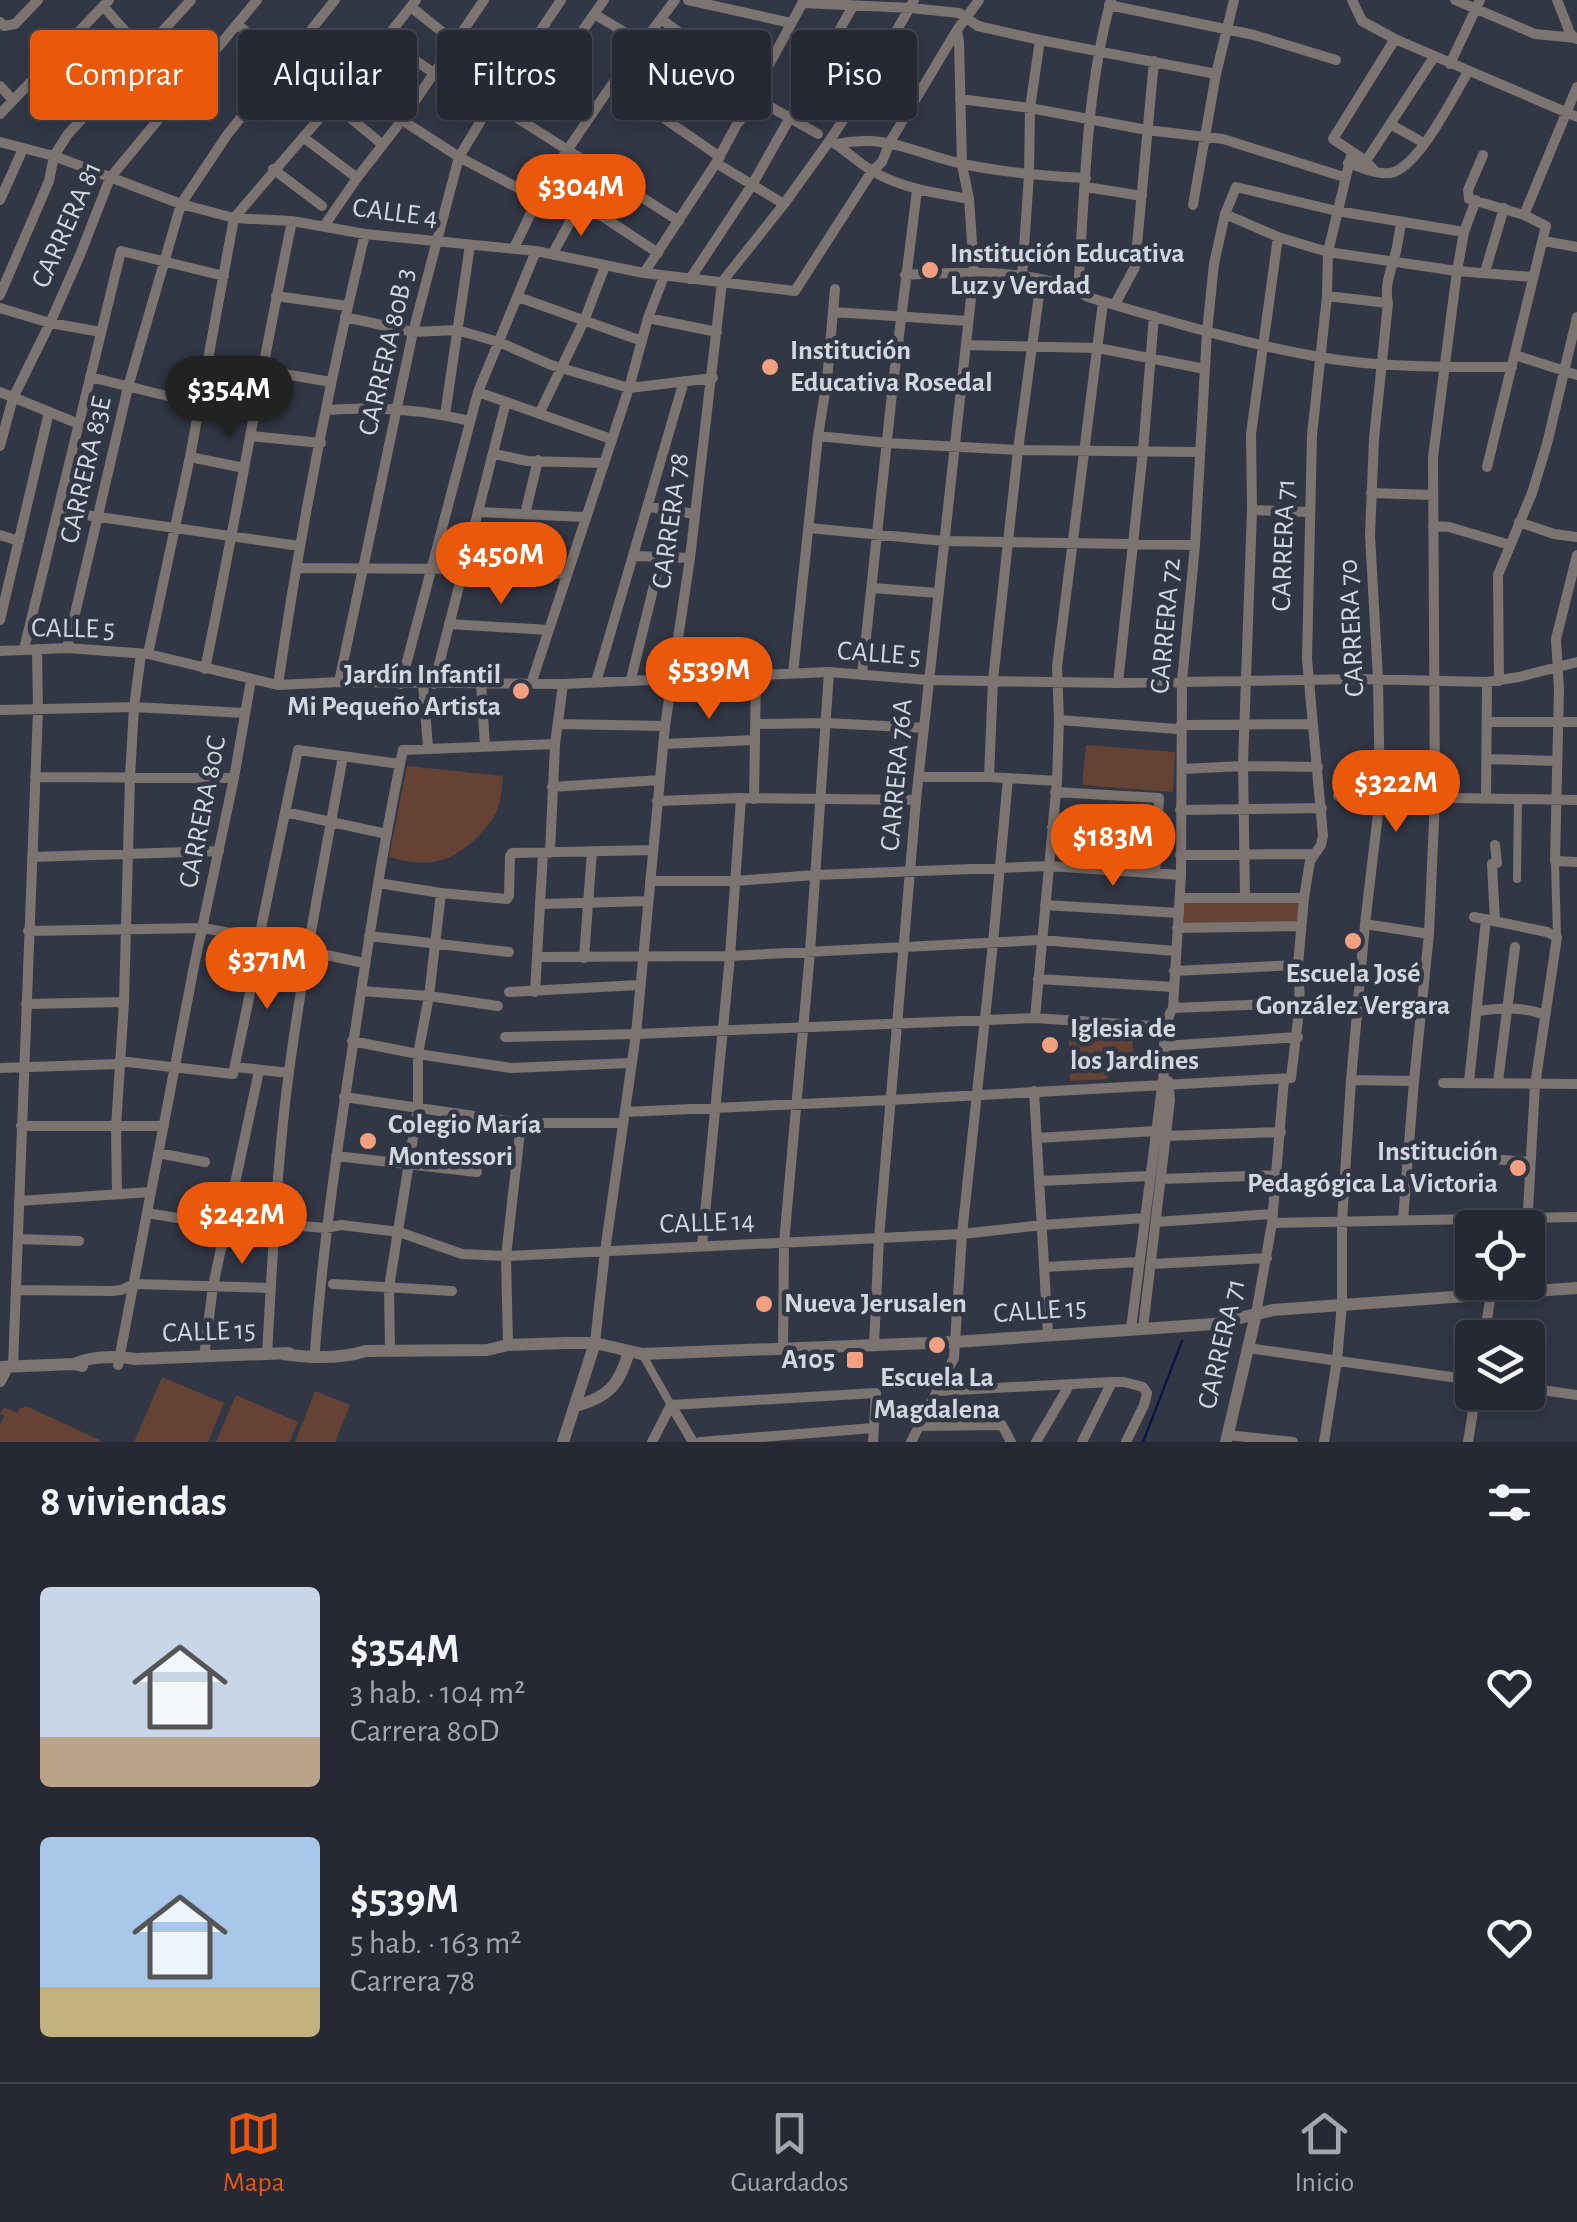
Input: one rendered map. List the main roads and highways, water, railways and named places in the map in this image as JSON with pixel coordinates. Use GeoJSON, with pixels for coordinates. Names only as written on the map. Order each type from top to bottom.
{"type":"FeatureCollection","features":[{"type":"Feature","properties":{"kind":"waterway"},"geometry":{"type":"LineString","coordinates":[[1143,1442],[1182,1341]]}},
{"type":"Feature","properties":{"kind":"place","name":"Institución Educativa Luz y Verdad"},"geometry":{"type":"Point","coordinates":[930,270]}},
{"type":"Feature","properties":{"kind":"place","name":"Institución Educativa Rosedal"},"geometry":{"type":"Point","coordinates":[770,367]}},
{"type":"Feature","properties":{"kind":"place","name":"Jardín Infantil Mi Pequeño Artista"},"geometry":{"type":"Point","coordinates":[521,691]}},
{"type":"Feature","properties":{"kind":"place","name":"Escuela José González Vergara"},"geometry":{"type":"Point","coordinates":[1353,941]}},
{"type":"Feature","properties":{"kind":"place","name":"Iglesia de los Jardines"},"geometry":{"type":"Point","coordinates":[1050,1045]}},
{"type":"Feature","properties":{"kind":"place","name":"Colegio María Montessori"},"geometry":{"type":"Point","coordinates":[368,1141]}},
{"type":"Feature","properties":{"kind":"place","name":"Institución Pedagógica La Victoria"},"geometry":{"type":"Point","coordinates":[1518,1168]}},
{"type":"Feature","properties":{"kind":"place","name":"Nueva Jerusalen"},"geometry":{"type":"Point","coordinates":[764,1304]}},
{"type":"Feature","properties":{"kind":"place","name":"Escuela La Magdalena"},"geometry":{"type":"Point","coordinates":[937,1345]}},
{"type":"Feature","properties":{"kind":"place","name":"A105"},"geometry":{"type":"Point","coordinates":[855,1360]}}]}
